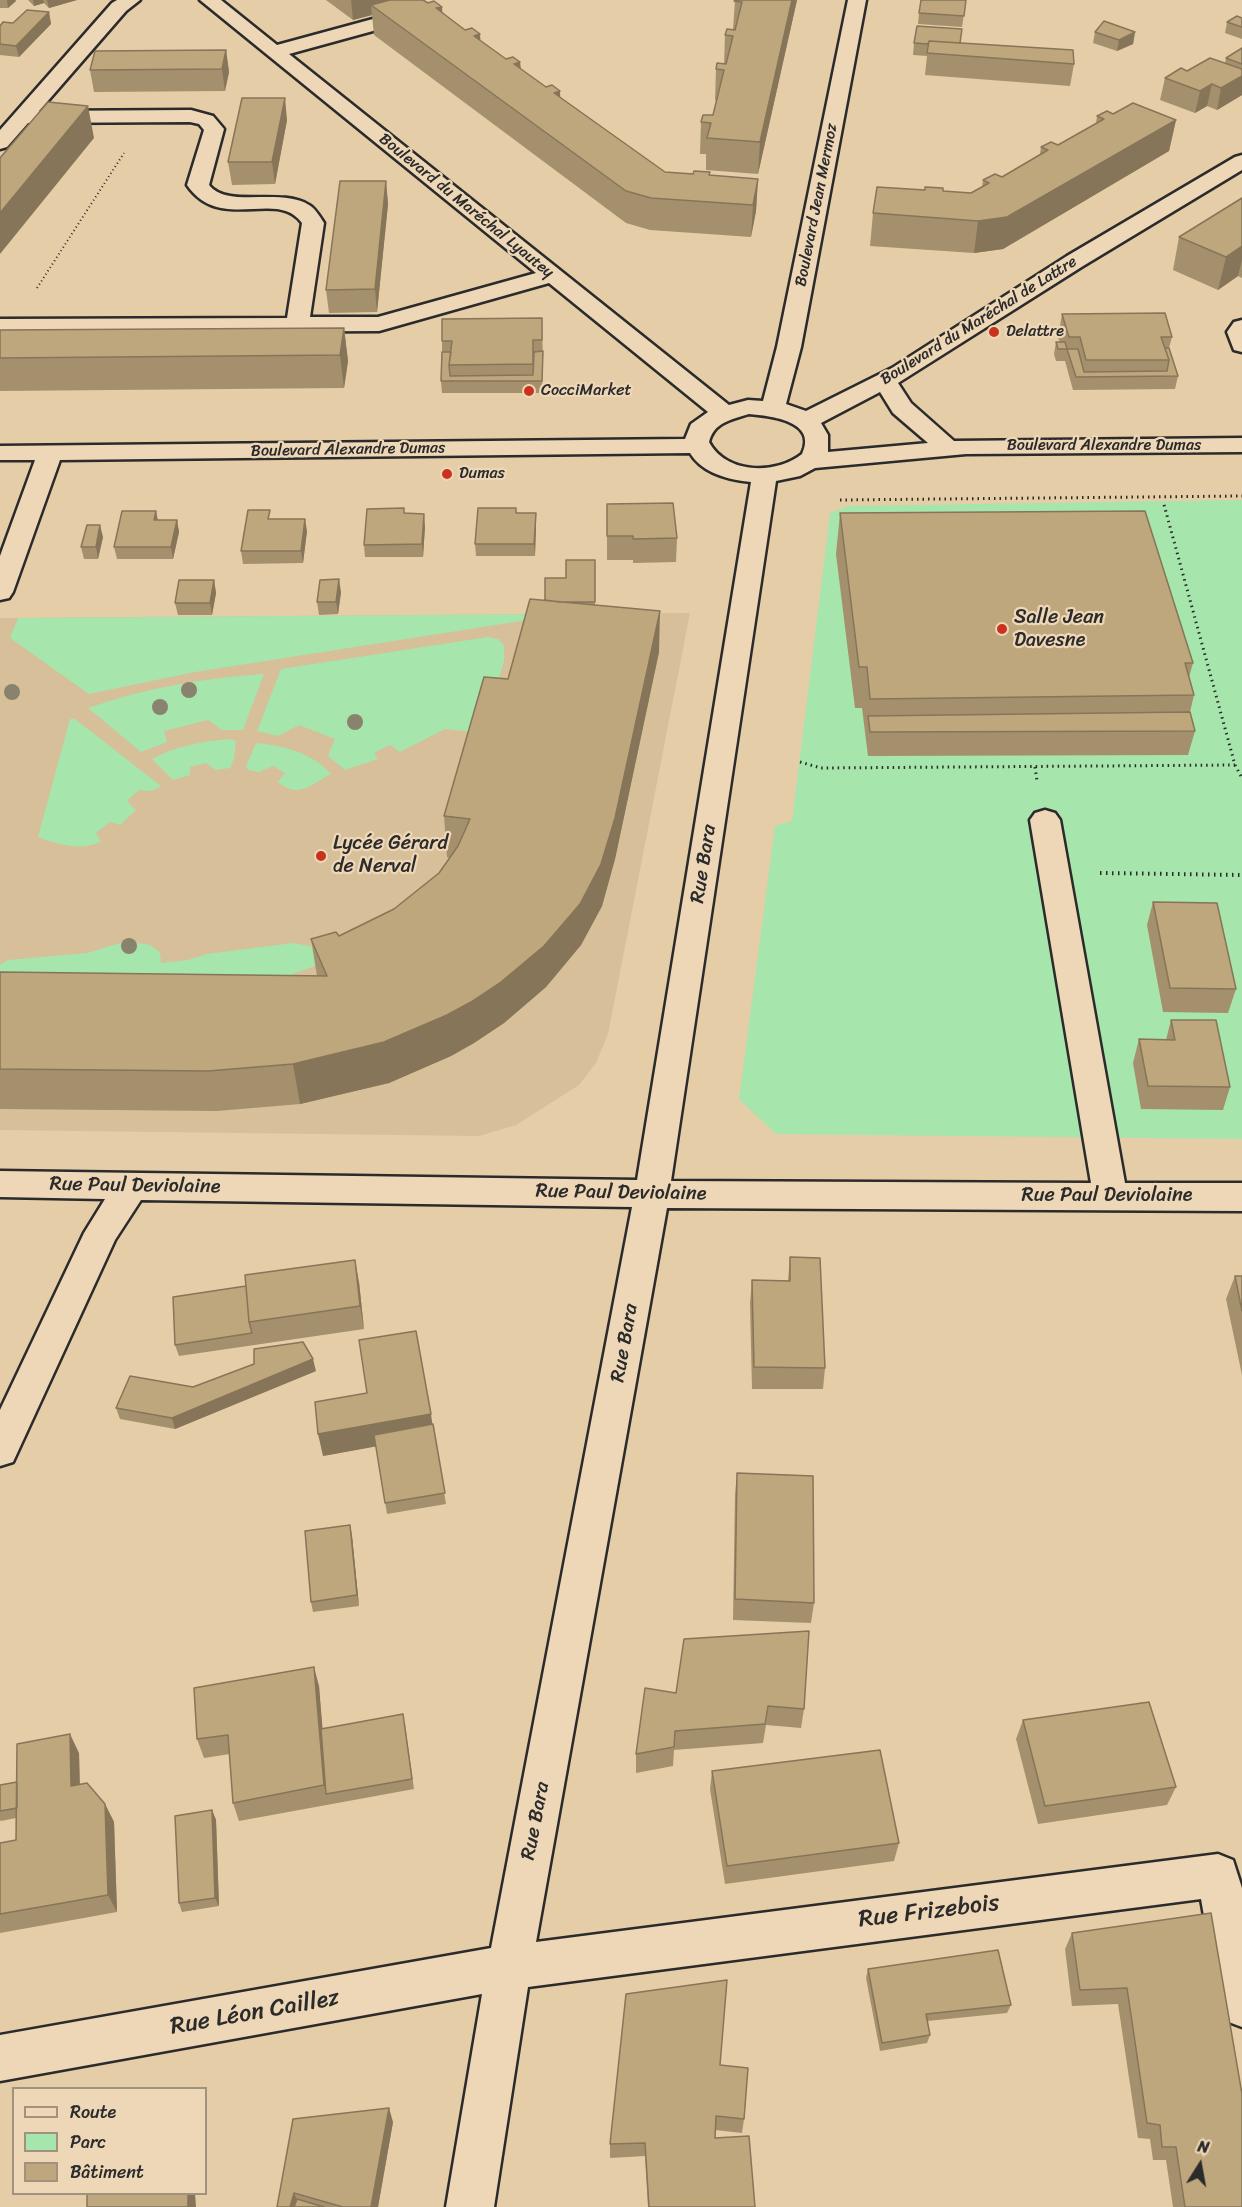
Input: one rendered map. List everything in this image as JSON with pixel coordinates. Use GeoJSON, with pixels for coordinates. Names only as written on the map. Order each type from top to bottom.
{"type":"FeatureCollection","features":[{"type":"Feature","properties":{"kind":"street","name":"Boulevard du Maréchal Lyautey"},"geometry":{"type":"LineString","coordinates":[[208,0],[723,412]]}},
{"type":"Feature","properties":{"kind":"street","name":"Boulevard Jean Mermoz"},"geometry":{"type":"LineString","coordinates":[[773,408],[789,348],[857,0]]}},
{"type":"Feature","properties":{"kind":"street"},"geometry":{"type":"LineString","coordinates":[[0,143],[123,2]]}},
{"type":"Feature","properties":{"kind":"street"},"geometry":{"type":"LineString","coordinates":[[274,52],[425,11]]}},
{"type":"Feature","properties":{"kind":"street"},"geometry":{"type":"LineString","coordinates":[[22,117],[191,116],[206,120],[214,129],[198,184],[202,194],[216,202],[285,202],[303,209],[313,223],[297,324]]}},
{"type":"Feature","properties":{"kind":"street","name":"Boulevard du Maréchal de Lattre"},"geometry":{"type":"LineString","coordinates":[[811,427],[1075,261],[1242,161]]}},
{"type":"Feature","properties":{"kind":"street"},"geometry":{"type":"LineString","coordinates":[[6,326],[379,324],[553,276]]}},
{"type":"Feature","properties":{"kind":"street"},"geometry":{"type":"LineString","coordinates":[[885,381],[902,408],[955,446]]}},
{"type":"Feature","properties":{"kind":"street"},"geometry":{"type":"LineString","coordinates":[[748,407],[773,408],[792,414],[811,427],[819,442],[817,452],[809,461],[790,471],[765,477],[741,475],[720,469],[704,459],[696,446],[696,432],[706,420],[723,412],[748,407]]}},
{"type":"Feature","properties":{"kind":"street","name":"Boulevard Alexandre Dumas"},"geometry":{"type":"LineString","coordinates":[[811,427],[955,446]]}},
{"type":"Feature","properties":{"kind":"street","name":"Boulevard Alexandre Dumas"},"geometry":{"type":"LineString","coordinates":[[809,461],[955,446],[1242,445]]}},
{"type":"Feature","properties":{"kind":"street","name":"Boulevard Alexandre Dumas"},"geometry":{"type":"LineString","coordinates":[[0,453],[696,446]]}},
{"type":"Feature","properties":{"kind":"street"},"geometry":{"type":"LineString","coordinates":[[0,592],[50,453]]}},
{"type":"Feature","properties":{"kind":"street","name":"Rue Bara"},"geometry":{"type":"LineString","coordinates":[[470,2207],[509,1967],[652,1194],[765,477]]}},
{"type":"Feature","properties":{"kind":"street"},"geometry":{"type":"LineString","coordinates":[[1045,820],[1110,1196]]}},
{"type":"Feature","properties":{"kind":"street","name":"Rue Paul Deviolaine"},"geometry":{"type":"LineString","coordinates":[[0,1184],[652,1194],[1242,1197]]}},
{"type":"Feature","properties":{"kind":"street"},"geometry":{"type":"LineString","coordinates":[[0,1450],[100,1233],[132,1186]]}},
{"type":"Feature","properties":{"kind":"street","name":"Rue Frizebois"},"geometry":{"type":"LineString","coordinates":[[509,1967],[1218,1875],[1242,2005]]}},
{"type":"Feature","properties":{"kind":"street","name":"Rue Léon Caillez"},"geometry":{"type":"LineString","coordinates":[[0,2058],[509,1967]]}},
{"type":"Feature","properties":{"kind":"path"},"geometry":{"type":"LineString","coordinates":[[6,326],[148,116]]}},
{"type":"Feature","properties":{"kind":"path"},"geometry":{"type":"LineString","coordinates":[[762,506],[790,506],[834,500],[1242,496]]}},
{"type":"Feature","properties":{"kind":"path"},"geometry":{"type":"LineString","coordinates":[[1163,501],[1235,765],[1242,778]]}},
{"type":"Feature","properties":{"kind":"path"},"geometry":{"type":"LineString","coordinates":[[800,762],[821,768],[1235,765]]}},
{"type":"Feature","properties":{"kind":"path"},"geometry":{"type":"LineString","coordinates":[[1055,873],[1242,875]]}},
{"type":"Feature","properties":{"kind":"shaded area","name":"Lycée Gérard de Nerval"},"geometry":{"type":"Polygon","coordinates":[[[690,613],[608,1034],[596,1063],[579,1085],[516,1125],[479,1136],[0,1130],[0,618],[690,613]]]}},
{"type":"Feature","properties":{"kind":"green space"},"geometry":{"type":"Polygon","coordinates":[[[1242,500],[1242,1139],[776,1134],[739,1099],[775,826],[792,821],[830,513],[848,506],[1242,500]]]}},
{"type":"Feature","properties":{"kind":"green space"},"geometry":{"type":"Polygon","coordinates":[[[566,614],[195,672],[89,694],[10,638],[18,618],[566,614]]]}},
{"type":"Feature","properties":{"kind":"green space"},"geometry":{"type":"Polygon","coordinates":[[[488,637],[498,639],[504,645],[504,661],[483,733],[445,729],[400,752],[390,745],[374,753],[378,759],[345,770],[328,756],[335,739],[299,725],[278,736],[257,731],[281,669],[488,637]]]}},
{"type":"Feature","properties":{"kind":"green space"},"geometry":{"type":"Polygon","coordinates":[[[264,674],[243,730],[222,730],[208,720],[164,731],[167,742],[141,752],[88,708],[175,685],[264,674]]]}},
{"type":"Feature","properties":{"kind":"green space"},"geometry":{"type":"Polygon","coordinates":[[[70,719],[75,719],[161,786],[152,791],[139,790],[127,801],[136,810],[120,825],[110,822],[96,833],[101,842],[93,845],[62,844],[38,837],[70,719]]]}},
{"type":"Feature","properties":{"kind":"green space"},"geometry":{"type":"Polygon","coordinates":[[[229,739],[236,741],[234,759],[230,768],[216,770],[206,763],[190,767],[190,775],[173,780],[152,759],[190,745],[229,739]]]}},
{"type":"Feature","properties":{"kind":"green space"},"geometry":{"type":"Polygon","coordinates":[[[256,743],[287,748],[306,755],[331,774],[311,786],[298,790],[285,787],[278,782],[285,773],[273,766],[259,772],[248,770],[246,766],[256,743]]]}},
{"type":"Feature","properties":{"kind":"green space"},"geometry":{"type":"Polygon","coordinates":[[[127,941],[150,945],[160,952],[161,963],[188,960],[207,954],[293,943],[315,947],[331,960],[293,974],[301,992],[0,1013],[0,965],[8,960],[87,953],[127,941]]]}},
{"type":"Feature","properties":{"kind":"building"},"geometry":{"type":"Polygon","coordinates":[[[390,0],[423,0],[428,3],[434,1],[442,7],[436,8],[465,30],[472,28],[480,34],[474,36],[506,59],[513,57],[520,62],[514,64],[546,87],[552,85],[560,91],[554,93],[665,172],[693,174],[694,171],[710,172],[709,175],[758,179],[753,205],[651,198],[626,191],[371,5],[390,0]]]}},
{"type":"Feature","properties":{"kind":"building"},"geometry":{"type":"Polygon","coordinates":[[[735,0],[792,0],[760,142],[707,138],[711,123],[701,122],[703,115],[713,115],[724,70],[716,69],[717,63],[726,64],[733,36],[725,35],[727,29],[735,30],[742,2],[735,0]]]}},
{"type":"Feature","properties":{"kind":"building"},"geometry":{"type":"Polygon","coordinates":[[[921,0],[966,0],[964,16],[919,13],[921,0]]]}},
{"type":"Feature","properties":{"kind":"building"},"geometry":{"type":"Polygon","coordinates":[[[27,10],[49,12],[16,46],[0,44],[0,26],[3,22],[13,23],[27,10]]]}},
{"type":"Feature","properties":{"kind":"building"},"geometry":{"type":"Polygon","coordinates":[[[1237,16],[1242,18],[1242,27],[1227,22],[1237,16]]]}},
{"type":"Feature","properties":{"kind":"building"},"geometry":{"type":"Polygon","coordinates":[[[1104,21],[1135,32],[1119,40],[1095,32],[1104,21]]]}},
{"type":"Feature","properties":{"kind":"building"},"geometry":{"type":"Polygon","coordinates":[[[917,26],[962,29],[960,43],[929,41],[928,44],[914,43],[917,26]]]}},
{"type":"Feature","properties":{"kind":"building"},"geometry":{"type":"Polygon","coordinates":[[[929,41],[1073,50],[1074,64],[927,53],[929,41]]]}},
{"type":"Feature","properties":{"kind":"building"},"geometry":{"type":"Polygon","coordinates":[[[1242,48],[1242,64],[1226,58],[1242,48]]]}},
{"type":"Feature","properties":{"kind":"building"},"geometry":{"type":"Polygon","coordinates":[[[226,50],[222,69],[90,70],[95,51],[226,50]]]}},
{"type":"Feature","properties":{"kind":"building"},"geometry":{"type":"Polygon","coordinates":[[[1210,58],[1242,69],[1242,76],[1221,88],[1212,84],[1200,91],[1165,78],[1181,68],[1187,71],[1210,58]]]}},
{"type":"Feature","properties":{"kind":"building"},"geometry":{"type":"Polygon","coordinates":[[[242,98],[285,98],[272,162],[228,162],[242,98]]]}},
{"type":"Feature","properties":{"kind":"building"},"geometry":{"type":"Polygon","coordinates":[[[48,102],[88,106],[0,213],[0,158],[48,102]]]}},
{"type":"Feature","properties":{"kind":"building"},"geometry":{"type":"Polygon","coordinates":[[[1133,103],[1176,120],[1007,217],[978,221],[873,213],[877,187],[925,190],[925,187],[943,188],[943,191],[971,193],[989,183],[983,180],[995,174],[1002,177],[1048,150],[1041,147],[1051,142],[1058,145],[1104,119],[1097,116],[1107,111],[1113,114],[1133,103]]]}},
{"type":"Feature","properties":{"kind":"building"},"geometry":{"type":"Polygon","coordinates":[[[340,181],[386,181],[375,289],[326,290],[340,181]]]}},
{"type":"Feature","properties":{"kind":"building"},"geometry":{"type":"Polygon","coordinates":[[[1242,198],[1242,246],[1226,257],[1179,237],[1242,198]]]}},
{"type":"Feature","properties":{"kind":"building"},"geometry":{"type":"Polygon","coordinates":[[[1165,313],[1172,337],[1161,337],[1169,360],[1086,360],[1080,337],[1069,337],[1062,314],[1165,313]]]}},
{"type":"Feature","properties":{"kind":"building"},"geometry":{"type":"Polygon","coordinates":[[[542,318],[542,340],[533,340],[533,364],[449,365],[452,341],[442,341],[442,319],[542,318]]]}},
{"type":"Feature","properties":{"kind":"building"},"geometry":{"type":"Polygon","coordinates":[[[344,328],[340,355],[0,358],[0,330],[344,328]]]}},
{"type":"Feature","properties":{"kind":"building"},"geometry":{"type":"Polygon","coordinates":[[[1056,342],[1065,342],[1067,349],[1058,349],[1056,342]]]}},
{"type":"Feature","properties":{"kind":"building"},"geometry":{"type":"Polygon","coordinates":[[[1165,348],[1169,348],[1178,376],[1076,377],[1067,349],[1078,349],[1084,372],[1167,371],[1169,360],[1165,348]]]}},
{"type":"Feature","properties":{"kind":"building"},"geometry":{"type":"Polygon","coordinates":[[[543,351],[542,381],[441,381],[442,352],[451,352],[450,376],[533,375],[534,352],[543,351]]]}},
{"type":"Feature","properties":{"kind":"building"},"geometry":{"type":"Polygon","coordinates":[[[673,503],[677,538],[633,539],[633,536],[607,536],[607,504],[673,503]]]}},
{"type":"Feature","properties":{"kind":"building"},"geometry":{"type":"Polygon","coordinates":[[[404,508],[404,513],[424,514],[422,544],[364,545],[367,509],[404,508]]]}},
{"type":"Feature","properties":{"kind":"building"},"geometry":{"type":"Polygon","coordinates":[[[478,508],[516,508],[516,513],[536,513],[534,544],[475,544],[478,508]]]}},
{"type":"Feature","properties":{"kind":"building"},"geometry":{"type":"Polygon","coordinates":[[[248,510],[270,510],[268,519],[305,519],[301,551],[241,551],[248,510]]]}},
{"type":"Feature","properties":{"kind":"building"},"geometry":{"type":"Polygon","coordinates":[[[122,511],[156,511],[154,520],[177,520],[171,547],[114,547],[122,511]]]}},
{"type":"Feature","properties":{"kind":"building","name":"Salle Jean Davesne"},"geometry":{"type":"Polygon","coordinates":[[[1145,511],[1193,663],[1185,663],[1194,695],[870,699],[867,667],[859,667],[840,513],[1145,511]]]}},
{"type":"Feature","properties":{"kind":"building"},"geometry":{"type":"Polygon","coordinates":[[[87,525],[100,525],[96,547],[81,547],[87,525]]]}},
{"type":"Feature","properties":{"kind":"building"},"geometry":{"type":"Polygon","coordinates":[[[566,560],[595,560],[595,602],[545,600],[545,578],[566,578],[566,560]]]}},
{"type":"Feature","properties":{"kind":"building"},"geometry":{"type":"Polygon","coordinates":[[[339,579],[336,602],[317,602],[320,580],[339,579]]]}},
{"type":"Feature","properties":{"kind":"building"},"geometry":{"type":"Polygon","coordinates":[[[179,580],[214,580],[210,603],[175,603],[179,580]]]}},
{"type":"Feature","properties":{"kind":"building"},"geometry":{"type":"Polygon","coordinates":[[[530,599],[660,611],[615,818],[601,864],[580,904],[544,946],[501,982],[447,1015],[384,1042],[293,1064],[208,1071],[0,1069],[0,972],[327,976],[311,939],[336,932],[339,936],[394,909],[439,873],[458,846],[470,819],[444,816],[484,677],[508,679],[530,599]]]}},
{"type":"Feature","properties":{"kind":"building"},"geometry":{"type":"Polygon","coordinates":[[[1190,712],[1195,731],[870,732],[868,716],[1190,712]]]}},
{"type":"Feature","properties":{"kind":"building"},"geometry":{"type":"Polygon","coordinates":[[[1153,902],[1217,903],[1236,989],[1170,988],[1153,902]]]}},
{"type":"Feature","properties":{"kind":"building"},"geometry":{"type":"Polygon","coordinates":[[[1171,1020],[1216,1020],[1230,1087],[1148,1086],[1139,1039],[1175,1040],[1171,1020]]]}},
{"type":"Feature","properties":{"kind":"building"},"geometry":{"type":"Polygon","coordinates":[[[790,1257],[820,1258],[825,1368],[754,1367],[752,1280],[790,1281],[790,1257]]]}},
{"type":"Feature","properties":{"kind":"building"},"geometry":{"type":"Polygon","coordinates":[[[355,1260],[360,1306],[249,1322],[245,1275],[355,1260]]]}},
{"type":"Feature","properties":{"kind":"building"},"geometry":{"type":"Polygon","coordinates":[[[1235,1276],[1242,1276],[1242,1311],[1235,1276]]]}},
{"type":"Feature","properties":{"kind":"building"},"geometry":{"type":"Polygon","coordinates":[[[246,1286],[252,1333],[175,1345],[173,1297],[246,1286]]]}},
{"type":"Feature","properties":{"kind":"building"},"geometry":{"type":"Polygon","coordinates":[[[416,1331],[431,1414],[318,1434],[315,1402],[367,1393],[359,1340],[416,1331]]]}},
{"type":"Feature","properties":{"kind":"building"},"geometry":{"type":"Polygon","coordinates":[[[303,1342],[313,1359],[172,1418],[116,1408],[130,1376],[193,1387],[254,1364],[254,1349],[303,1342]]]}},
{"type":"Feature","properties":{"kind":"building"},"geometry":{"type":"Polygon","coordinates":[[[433,1424],[445,1493],[385,1503],[374,1435],[433,1424]]]}},
{"type":"Feature","properties":{"kind":"building"},"geometry":{"type":"Polygon","coordinates":[[[737,1473],[813,1476],[814,1603],[735,1599],[737,1473]]]}},
{"type":"Feature","properties":{"kind":"building"},"geometry":{"type":"Polygon","coordinates":[[[350,1525],[357,1595],[311,1602],[305,1531],[350,1525]]]}},
{"type":"Feature","properties":{"kind":"building"},"geometry":{"type":"Polygon","coordinates":[[[809,1631],[804,1709],[768,1706],[765,1724],[675,1731],[674,1747],[636,1754],[645,1688],[676,1693],[684,1639],[809,1631]]]}},
{"type":"Feature","properties":{"kind":"building"},"geometry":{"type":"Polygon","coordinates":[[[314,1667],[324,1785],[233,1803],[228,1735],[197,1739],[194,1688],[314,1667]]]}},
{"type":"Feature","properties":{"kind":"building"},"geometry":{"type":"Polygon","coordinates":[[[1149,1702],[1176,1787],[1045,1806],[1023,1720],[1149,1702]]]}},
{"type":"Feature","properties":{"kind":"building"},"geometry":{"type":"Polygon","coordinates":[[[403,1714],[412,1779],[326,1794],[321,1729],[403,1714]]]}},
{"type":"Feature","properties":{"kind":"building"},"geometry":{"type":"Polygon","coordinates":[[[70,1734],[71,1786],[87,1783],[105,1804],[108,1895],[0,1914],[0,1843],[16,1840],[17,1744],[70,1734]]]}},
{"type":"Feature","properties":{"kind":"building"},"geometry":{"type":"Polygon","coordinates":[[[880,1750],[899,1843],[727,1866],[712,1771],[880,1750]]]}},
{"type":"Feature","properties":{"kind":"building"},"geometry":{"type":"Polygon","coordinates":[[[17,1782],[17,1808],[0,1811],[0,1785],[17,1782]]]}},
{"type":"Feature","properties":{"kind":"building"},"geometry":{"type":"Polygon","coordinates":[[[212,1810],[215,1898],[179,1903],[175,1816],[212,1810]]]}},
{"type":"Feature","properties":{"kind":"building"},"geometry":{"type":"Polygon","coordinates":[[[1211,1913],[1242,2094],[1242,2207],[1185,2207],[1176,2147],[1162,2147],[1160,2125],[1147,2123],[1127,1988],[1080,1990],[1072,1933],[1211,1913]]]}},
{"type":"Feature","properties":{"kind":"building"},"geometry":{"type":"Polygon","coordinates":[[[998,1950],[1011,2005],[926,2014],[930,2035],[882,2043],[868,1969],[998,1950]]]}},
{"type":"Feature","properties":{"kind":"building"},"geometry":{"type":"Polygon","coordinates":[[[727,1980],[720,2065],[748,2068],[744,2119],[716,2116],[715,2138],[749,2136],[755,2207],[649,2207],[645,2143],[610,2144],[626,1994],[727,1980]]]}},
{"type":"Feature","properties":{"kind":"building"},"geometry":{"type":"Polygon","coordinates":[[[389,2108],[371,2207],[343,2207],[294,2193],[290,2207],[277,2207],[293,2119],[389,2108]]]}},
{"type":"Feature","properties":{"kind":"building"},"geometry":{"type":"Polygon","coordinates":[[[87,2195],[188,2195],[188,2207],[87,2207],[87,2195]]]}},
{"type":"Feature","properties":{"kind":"building"},"geometry":{"type":"Polygon","coordinates":[[[297,2199],[324,2207],[294,2207],[297,2199]]]}},
{"type":"Feature","properties":{"kind":"place","name":"Delattre"},"geometry":{"type":"Point","coordinates":[994,332]}},
{"type":"Feature","properties":{"kind":"place","name":"CocciMarket"},"geometry":{"type":"Point","coordinates":[529,391]}},
{"type":"Feature","properties":{"kind":"place","name":"Dumas"},"geometry":{"type":"Point","coordinates":[447,474]}},
{"type":"Feature","properties":{"kind":"place","name":"Salle Jean Davesne"},"geometry":{"type":"Point","coordinates":[1002,629]}},
{"type":"Feature","properties":{"kind":"place","name":"Lycée Gérard de Nerval"},"geometry":{"type":"Point","coordinates":[321,856]}}]}
